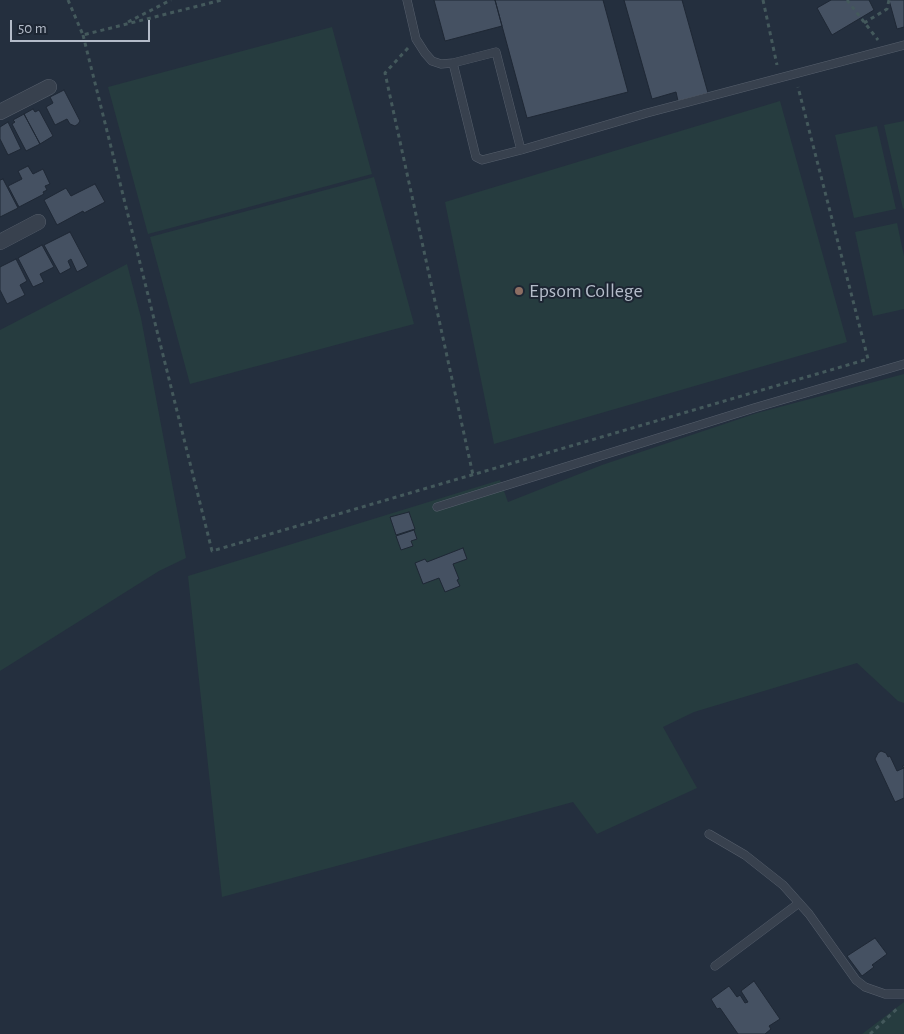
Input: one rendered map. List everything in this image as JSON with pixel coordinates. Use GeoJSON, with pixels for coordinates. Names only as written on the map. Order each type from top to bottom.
{"type":"FeatureCollection","features":[{"type":"Feature","properties":{"kind":"street"},"geometry":{"type":"LineString","coordinates":[[0,112],[49,87]]}},
{"type":"Feature","properties":{"kind":"street"},"geometry":{"type":"LineString","coordinates":[[0,242],[38,222]]}},
{"type":"Feature","properties":{"kind":"lane"},"geometry":{"type":"LineString","coordinates":[[407,0],[416,38],[432,61],[441,64],[453,63],[496,52],[521,150]]}},
{"type":"Feature","properties":{"kind":"lane"},"geometry":{"type":"LineString","coordinates":[[453,63],[476,157],[482,160],[794,73],[904,45]]}},
{"type":"Feature","properties":{"kind":"lane"},"geometry":{"type":"LineString","coordinates":[[437,506],[904,364]]}},
{"type":"Feature","properties":{"kind":"lane"},"geometry":{"type":"LineString","coordinates":[[709,834],[745,855],[783,885],[810,914],[856,980],[865,987],[885,994],[904,994]]}},
{"type":"Feature","properties":{"kind":"lane"},"geometry":{"type":"LineString","coordinates":[[715,966],[799,903]]}},
{"type":"Feature","properties":{"kind":"path"},"geometry":{"type":"LineString","coordinates":[[68,0],[83,35],[212,551],[868,358],[794,73]]}},
{"type":"Feature","properties":{"kind":"path"},"geometry":{"type":"LineString","coordinates":[[120,25],[171,0]]}},
{"type":"Feature","properties":{"kind":"path"},"geometry":{"type":"LineString","coordinates":[[83,35],[222,0]]}},
{"type":"Feature","properties":{"kind":"path"},"geometry":{"type":"LineString","coordinates":[[762,0],[780,77]]}},
{"type":"Feature","properties":{"kind":"path"},"geometry":{"type":"LineString","coordinates":[[847,0],[884,49]]}},
{"type":"Feature","properties":{"kind":"path"},"geometry":{"type":"LineString","coordinates":[[864,23],[886,8],[889,0]]}},
{"type":"Feature","properties":{"kind":"path"},"geometry":{"type":"LineString","coordinates":[[416,38],[385,73],[473,474]]}},
{"type":"Feature","properties":{"kind":"path"},"geometry":{"type":"LineString","coordinates":[[870,1034],[904,1002]]}},
{"type":"Feature","properties":{"kind":"green space"},"geometry":{"type":"Polygon","coordinates":[[[332,27],[372,174],[148,234],[108,87],[332,27]]]}},
{"type":"Feature","properties":{"kind":"green space"},"geometry":{"type":"Polygon","coordinates":[[[780,101],[847,342],[494,444],[445,202],[780,101]]]}},
{"type":"Feature","properties":{"kind":"green space"},"geometry":{"type":"Polygon","coordinates":[[[904,121],[904,208],[903,209],[884,125],[904,121]]]}},
{"type":"Feature","properties":{"kind":"green space"},"geometry":{"type":"Polygon","coordinates":[[[877,126],[896,209],[854,218],[835,135],[877,126]]]}},
{"type":"Feature","properties":{"kind":"green space"},"geometry":{"type":"Polygon","coordinates":[[[374,177],[414,324],[190,384],[150,237],[374,177]]]}},
{"type":"Feature","properties":{"kind":"green space"},"geometry":{"type":"Polygon","coordinates":[[[897,223],[904,256],[904,309],[873,316],[855,232],[897,223]]]}},
{"type":"Feature","properties":{"kind":"green space"},"geometry":{"type":"Polygon","coordinates":[[[127,264],[141,318],[186,558],[159,571],[0,671],[0,330],[127,264]]]}},
{"type":"Feature","properties":{"kind":"green space"},"geometry":{"type":"Polygon","coordinates":[[[904,374],[904,703],[898,701],[857,663],[694,712],[663,727],[697,788],[597,834],[573,802],[222,897],[188,576],[500,480],[508,502],[602,465],[757,413],[904,374]],[[409,512],[390,518],[396,535],[414,529],[409,512]],[[463,548],[427,562],[425,559],[415,563],[423,584],[439,578],[445,592],[459,586],[457,580],[459,579],[453,564],[467,558],[463,548]]]}},
{"type":"Feature","properties":{"kind":"green space"},"geometry":{"type":"Polygon","coordinates":[[[904,1002],[904,1034],[862,1034],[904,1002]]]}},
{"type":"Feature","properties":{"kind":"building"},"geometry":{"type":"Polygon","coordinates":[[[434,0],[495,0],[502,26],[445,41],[434,0]]]}},
{"type":"Feature","properties":{"kind":"building"},"geometry":{"type":"Polygon","coordinates":[[[495,0],[603,0],[628,92],[527,118],[495,0]]]}},
{"type":"Feature","properties":{"kind":"building"},"geometry":{"type":"Polygon","coordinates":[[[624,0],[682,0],[708,93],[678,101],[676,92],[652,99],[624,0]]]}},
{"type":"Feature","properties":{"kind":"building"},"geometry":{"type":"Polygon","coordinates":[[[831,0],[869,0],[874,10],[832,35],[817,8],[831,0]]]}},
{"type":"Feature","properties":{"kind":"building"},"geometry":{"type":"Polygon","coordinates":[[[889,0],[904,0],[904,27],[897,29],[889,0]]]}},
{"type":"Feature","properties":{"kind":"building"},"geometry":{"type":"Polygon","coordinates":[[[64,90],[80,121],[75,126],[70,124],[67,119],[55,125],[46,107],[53,103],[50,97],[64,90]]]}},
{"type":"Feature","properties":{"kind":"building"},"geometry":{"type":"Polygon","coordinates":[[[33,109],[35,112],[39,110],[53,136],[40,144],[24,114],[33,109]]]}},
{"type":"Feature","properties":{"kind":"building"},"geometry":{"type":"Polygon","coordinates":[[[24,114],[40,144],[26,151],[12,124],[15,122],[13,120],[24,114]]]}},
{"type":"Feature","properties":{"kind":"building"},"geometry":{"type":"Polygon","coordinates":[[[8,122],[21,149],[8,155],[0,139],[0,127],[8,122]]]}},
{"type":"Feature","properties":{"kind":"building"},"geometry":{"type":"Polygon","coordinates":[[[28,166],[33,174],[43,169],[50,184],[45,186],[47,190],[43,192],[44,194],[19,207],[8,186],[22,179],[18,171],[28,166]]]}},
{"type":"Feature","properties":{"kind":"building"},"geometry":{"type":"Polygon","coordinates":[[[3,179],[18,208],[0,217],[0,180],[3,179]]]}},
{"type":"Feature","properties":{"kind":"building"},"geometry":{"type":"Polygon","coordinates":[[[95,184],[105,202],[57,225],[44,200],[66,188],[71,196],[95,184]]]}},
{"type":"Feature","properties":{"kind":"building"},"geometry":{"type":"Polygon","coordinates":[[[70,232],[88,266],[77,272],[71,259],[68,261],[71,268],[60,274],[44,245],[70,232]]]}},
{"type":"Feature","properties":{"kind":"building"},"geometry":{"type":"Polygon","coordinates":[[[42,245],[54,267],[40,274],[44,282],[33,287],[18,258],[42,245]]]}},
{"type":"Feature","properties":{"kind":"building"},"geometry":{"type":"Polygon","coordinates":[[[16,259],[27,281],[20,285],[25,295],[7,304],[0,290],[0,267],[16,259]]]}},
{"type":"Feature","properties":{"kind":"building"},"geometry":{"type":"Polygon","coordinates":[[[409,512],[415,529],[396,535],[390,517],[409,512]]]}},
{"type":"Feature","properties":{"kind":"building"},"geometry":{"type":"Polygon","coordinates":[[[414,530],[417,539],[411,541],[413,546],[401,550],[396,536],[414,530]]]}},
{"type":"Feature","properties":{"kind":"building"},"geometry":{"type":"Polygon","coordinates":[[[463,548],[467,559],[453,564],[460,586],[445,592],[439,578],[423,584],[415,563],[425,559],[427,562],[463,548]]]}},
{"type":"Feature","properties":{"kind":"building"},"geometry":{"type":"Polygon","coordinates":[[[881,751],[886,753],[888,757],[890,756],[897,771],[904,768],[904,798],[895,802],[875,759],[881,751]]]}},
{"type":"Feature","properties":{"kind":"building"},"geometry":{"type":"Polygon","coordinates":[[[875,938],[887,954],[872,965],[874,967],[862,976],[847,956],[875,938]]]}},
{"type":"Feature","properties":{"kind":"building"},"geometry":{"type":"Polygon","coordinates":[[[754,981],[780,1019],[769,1026],[771,1029],[765,1034],[738,1034],[720,1008],[717,1009],[711,999],[729,986],[737,997],[740,995],[745,1003],[748,1002],[741,991],[754,981]]]}},
{"type":"Feature","properties":{"kind":"place","name":"Epsom College"},"geometry":{"type":"Point","coordinates":[519,291]}}]}
